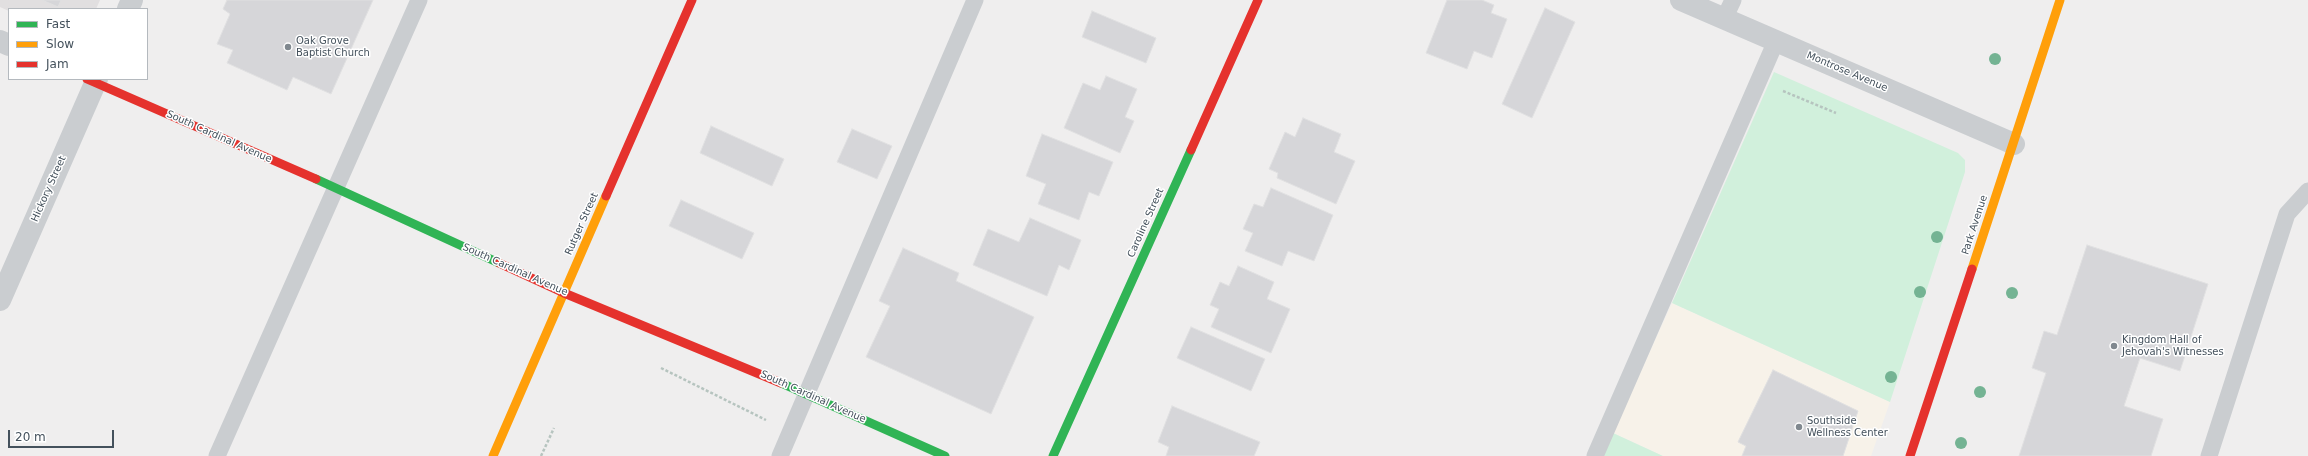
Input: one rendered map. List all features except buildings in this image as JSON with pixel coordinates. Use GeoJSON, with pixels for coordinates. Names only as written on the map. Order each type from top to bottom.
{"type":"FeatureCollection","features":[{"type":"Feature","properties":{"kind":"street","name":"Rutger Street"},"geometry":{"type":"LineString","coordinates":[[493,456],[692,0]]}},
{"type":"Feature","properties":{"kind":"street","name":"Caroline Street"},"geometry":{"type":"LineString","coordinates":[[1053,456],[1258,0]]}},
{"type":"Feature","properties":{"kind":"street","name":"Montrose Avenue"},"geometry":{"type":"LineString","coordinates":[[1681,0],[1728,9],[1776,41],[2014,144]]}},
{"type":"Feature","properties":{"kind":"street","name":"Park Avenue"},"geometry":{"type":"LineString","coordinates":[[1910,456],[2014,144],[2060,0]]}},
{"type":"Feature","properties":{"kind":"street","name":"South Cardinal Avenue"},"geometry":{"type":"LineString","coordinates":[[93,80],[337,188],[564,292],[807,394],[945,456]]}},
{"type":"Feature","properties":{"kind":"street","name":"Hickory Street"},"geometry":{"type":"LineString","coordinates":[[0,300],[93,80]]}},
{"type":"Feature","properties":{"kind":"lane"},"geometry":{"type":"LineString","coordinates":[[217,456],[419,0]]}},
{"type":"Feature","properties":{"kind":"lane"},"geometry":{"type":"LineString","coordinates":[[780,456],[975,0]]}},
{"type":"Feature","properties":{"kind":"lane"},"geometry":{"type":"LineString","coordinates":[[1595,456],[1776,41]]}},
{"type":"Feature","properties":{"kind":"lane"},"geometry":{"type":"LineString","coordinates":[[2209,456],[2288,214],[2308,191]]}},
{"type":"Feature","properties":{"kind":"path"},"geometry":{"type":"LineString","coordinates":[[1780,90],[1836,113]]}},
{"type":"Feature","properties":{"kind":"path"},"geometry":{"type":"LineString","coordinates":[[659,367],[773,423]]}},
{"type":"Feature","properties":{"kind":"path"},"geometry":{"type":"LineString","coordinates":[[541,456],[554,428]]}},
{"type":"Feature","properties":{"kind":"shaded area"},"geometry":{"type":"Polygon","coordinates":[[[0,0],[100,0],[96,8],[8,8],[8,11],[0,7],[0,0]]]}},
{"type":"Feature","properties":{"kind":"shaded area"},"geometry":{"type":"Polygon","coordinates":[[[1672,303],[1890,402],[1871,456],[1663,456],[1613,433],[1672,303]]]}},
{"type":"Feature","properties":{"kind":"green space"},"geometry":{"type":"Polygon","coordinates":[[[1774,72],[1958,153],[1965,160],[1965,172],[1890,402],[1672,303],[1774,72]]]}},
{"type":"Feature","properties":{"kind":"green space"},"geometry":{"type":"Polygon","coordinates":[[[1613,433],[1663,456],[1603,456],[1613,433]]]}},
{"type":"Feature","properties":{"kind":"traffic: fast"},"geometry":{"type":"LineString","coordinates":[[1053,456],[1191,150]]}},
{"type":"Feature","properties":{"kind":"traffic: fast"},"geometry":{"type":"LineString","coordinates":[[316,179],[499,263]]}},
{"type":"Feature","properties":{"kind":"traffic: fast"},"geometry":{"type":"LineString","coordinates":[[781,383],[945,456]]}},
{"type":"Feature","properties":{"kind":"traffic: slow"},"geometry":{"type":"LineString","coordinates":[[1972,269],[2060,0]]}},
{"type":"Feature","properties":{"kind":"traffic: slow"},"geometry":{"type":"LineString","coordinates":[[493,456],[606,196]]}},
{"type":"Feature","properties":{"kind":"traffic: jam"},"geometry":{"type":"LineString","coordinates":[[606,196],[692,0]]}},
{"type":"Feature","properties":{"kind":"traffic: jam"},"geometry":{"type":"LineString","coordinates":[[1191,150],[1258,0]]}},
{"type":"Feature","properties":{"kind":"traffic: jam"},"geometry":{"type":"LineString","coordinates":[[89,80],[316,179]]}},
{"type":"Feature","properties":{"kind":"traffic: jam"},"geometry":{"type":"LineString","coordinates":[[499,263],[564,293],[781,383]]}},
{"type":"Feature","properties":{"kind":"traffic: jam"},"geometry":{"type":"LineString","coordinates":[[1910,456],[1972,269]]}},
{"type":"Feature","properties":{"kind":"place","name":"Oak Grove Baptist Church"},"geometry":{"type":"Point","coordinates":[288,47]}},
{"type":"Feature","properties":{"kind":"place","name":"Kingdom Hall of Jehovah's Witnesses"},"geometry":{"type":"Point","coordinates":[2114,346]}},
{"type":"Feature","properties":{"kind":"place","name":"Southside Wellness Center"},"geometry":{"type":"Point","coordinates":[1799,427]}}]}
